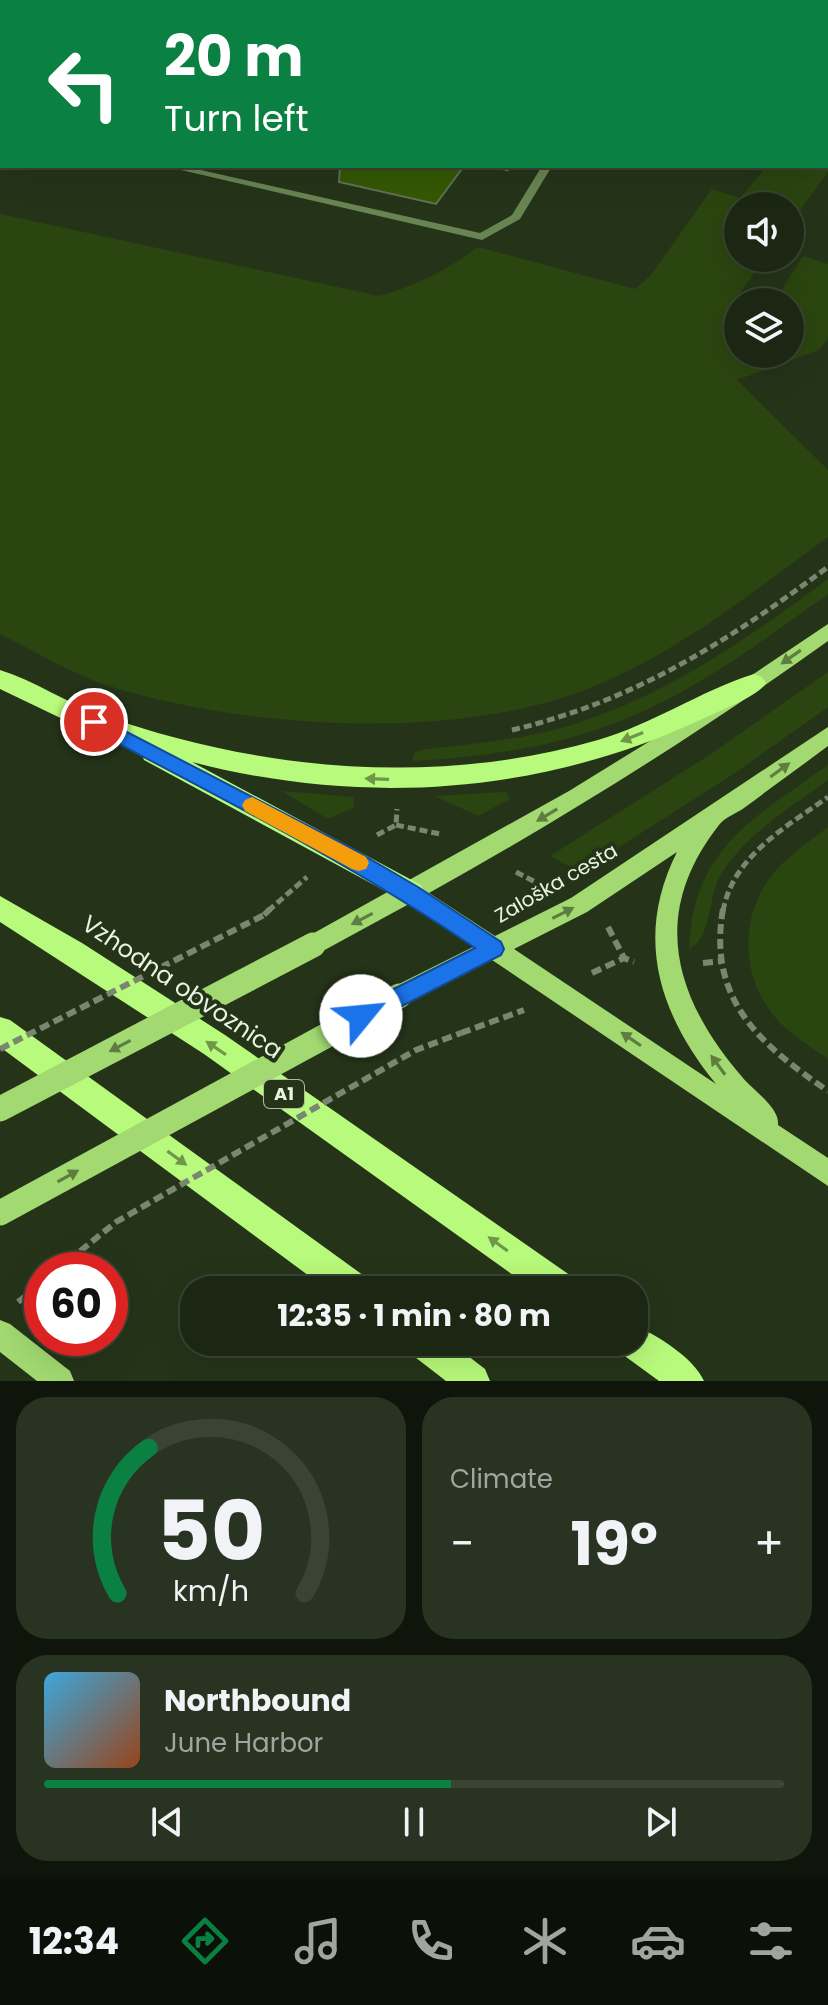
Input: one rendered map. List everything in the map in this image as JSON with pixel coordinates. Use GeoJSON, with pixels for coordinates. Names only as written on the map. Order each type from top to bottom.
{"type":"FeatureCollection","features":[{"type":"Feature","properties":{"kind":"highway"},"geometry":{"type":"LineString","coordinates":[[0,679],[94,722],[344,854],[411,893]]}},
{"type":"Feature","properties":{"kind":"highway"},"geometry":{"type":"LineString","coordinates":[[94,722],[142,740],[226,763],[313,776],[398,779],[500,770],[570,758],[627,740],[754,683]]}},
{"type":"Feature","properties":{"kind":"highway","name":"Vzhodna obvoznica"},"geometry":{"type":"LineString","coordinates":[[0,908],[83,957],[405,1177],[543,1276]]}},
{"type":"Feature","properties":{"kind":"highway"},"geometry":{"type":"LineString","coordinates":[[0,1030],[336,1276]]}},
{"type":"Feature","properties":{"kind":"highway"},"geometry":{"type":"LineString","coordinates":[[648,1352],[687,1381]]}},
{"type":"Feature","properties":{"kind":"highway"},"geometry":{"type":"LineString","coordinates":[[441,1356],[473,1381]]}},
{"type":"Feature","properties":{"kind":"main road"},"geometry":{"type":"LineString","coordinates":[[0,1109],[481,854],[655,750],[828,631]]}},
{"type":"Feature","properties":{"kind":"main road","name":"Zaloška cesta"},"geometry":{"type":"LineString","coordinates":[[0,1213],[399,996],[579,905],[723,811],[828,735]]}},
{"type":"Feature","properties":{"kind":"main road"},"geometry":{"type":"LineString","coordinates":[[723,811],[702,833],[677,875],[668,916],[667,965],[691,1024],[723,1073],[757,1112],[820,1167]]}},
{"type":"Feature","properties":{"kind":"main road"},"geometry":{"type":"LineString","coordinates":[[411,893],[820,1167]]}},
{"type":"Feature","properties":{"kind":"main road"},"geometry":{"type":"LineString","coordinates":[[0,1334],[60,1381]]}},
{"type":"Feature","properties":{"kind":"lane"},"geometry":{"type":"LineString","coordinates":[[178,168],[482,237],[516,217],[546,168]]}},
{"type":"Feature","properties":{"kind":"path"},"geometry":{"type":"LineString","coordinates":[[505,731],[583,711],[656,681],[737,631],[828,567]]}},
{"type":"Feature","properties":{"kind":"path"},"geometry":{"type":"LineString","coordinates":[[396,825],[398,796]]}},
{"type":"Feature","properties":{"kind":"path"},"geometry":{"type":"LineString","coordinates":[[828,797],[768,841],[737,875],[722,911],[718,934],[722,961],[741,1010],[764,1043],[828,1091]]}},
{"type":"Feature","properties":{"kind":"path"},"geometry":{"type":"LineString","coordinates":[[367,840],[396,825],[445,835],[602,917],[624,958],[595,972]]}},
{"type":"Feature","properties":{"kind":"path"},"geometry":{"type":"LineString","coordinates":[[0,1049],[264,915],[317,867]]}},
{"type":"Feature","properties":{"kind":"path"},"geometry":{"type":"LineString","coordinates":[[79,1252],[116,1222],[416,1050],[531,1008]]}},
{"type":"Feature","properties":{"kind":"green space"},"geometry":{"type":"Polygon","coordinates":[[[765,168],[828,168],[804,205],[804,192],[745,192],[765,168]]]}},
{"type":"Feature","properties":{"kind":"green space"},"geometry":{"type":"Polygon","coordinates":[[[712,189],[724,193],[724,272],[755,272],[744,288],[724,288],[724,368],[770,368],[737,380],[828,470],[828,537],[710,623],[647,661],[582,691],[530,707],[412,723],[349,723],[287,720],[168,702],[101,683],[0,634],[0,214],[379,296],[431,276],[478,247],[635,289],[651,275],[712,189]]]}},
{"type":"Feature","properties":{"kind":"green space"},"geometry":{"type":"Polygon","coordinates":[[[804,256],[828,264],[828,339],[819,350],[804,355],[804,288],[783,288],[793,272],[804,272],[804,256]]]}},
{"type":"Feature","properties":{"kind":"green space"},"geometry":{"type":"Polygon","coordinates":[[[828,579],[828,594],[718,670],[648,709],[591,731],[533,747],[412,761],[415,752],[421,750],[537,734],[628,704],[732,647],[828,579]]]}},
{"type":"Feature","properties":{"kind":"green space"},"geometry":{"type":"Polygon","coordinates":[[[828,672],[828,707],[735,773],[580,872],[550,856],[711,754],[828,672]]]}},
{"type":"Feature","properties":{"kind":"green space"},"geometry":{"type":"Polygon","coordinates":[[[828,765],[828,780],[769,823],[730,861],[716,885],[702,935],[689,949],[693,914],[702,885],[715,861],[752,820],[828,765]]]}},
{"type":"Feature","properties":{"kind":"green space"},"geometry":{"type":"Polygon","coordinates":[[[282,791],[354,797],[354,807],[328,819],[282,791]]]}},
{"type":"Feature","properties":{"kind":"green space"},"geometry":{"type":"Polygon","coordinates":[[[506,792],[510,799],[478,816],[435,796],[506,792]]]}},
{"type":"Feature","properties":{"kind":"green space"},"geometry":{"type":"Polygon","coordinates":[[[828,827],[828,1059],[790,1032],[771,1012],[754,979],[748,943],[754,908],[772,875],[791,855],[828,827]]]}},
{"type":"Feature","properties":{"kind":"building"},"geometry":{"type":"Polygon","coordinates":[[[340,168],[463,168],[436,204],[339,182],[340,168]]]}},
{"type":"Feature","properties":{"kind":"slow traffic"},"geometry":{"type":"LineString","coordinates":[[252,805],[359,863]]}},
{"type":"Feature","properties":{"kind":"route"},"geometry":{"type":"LineString","coordinates":[[94,722],[344,854],[411,893],[494,949],[361,1016]]}}]}
